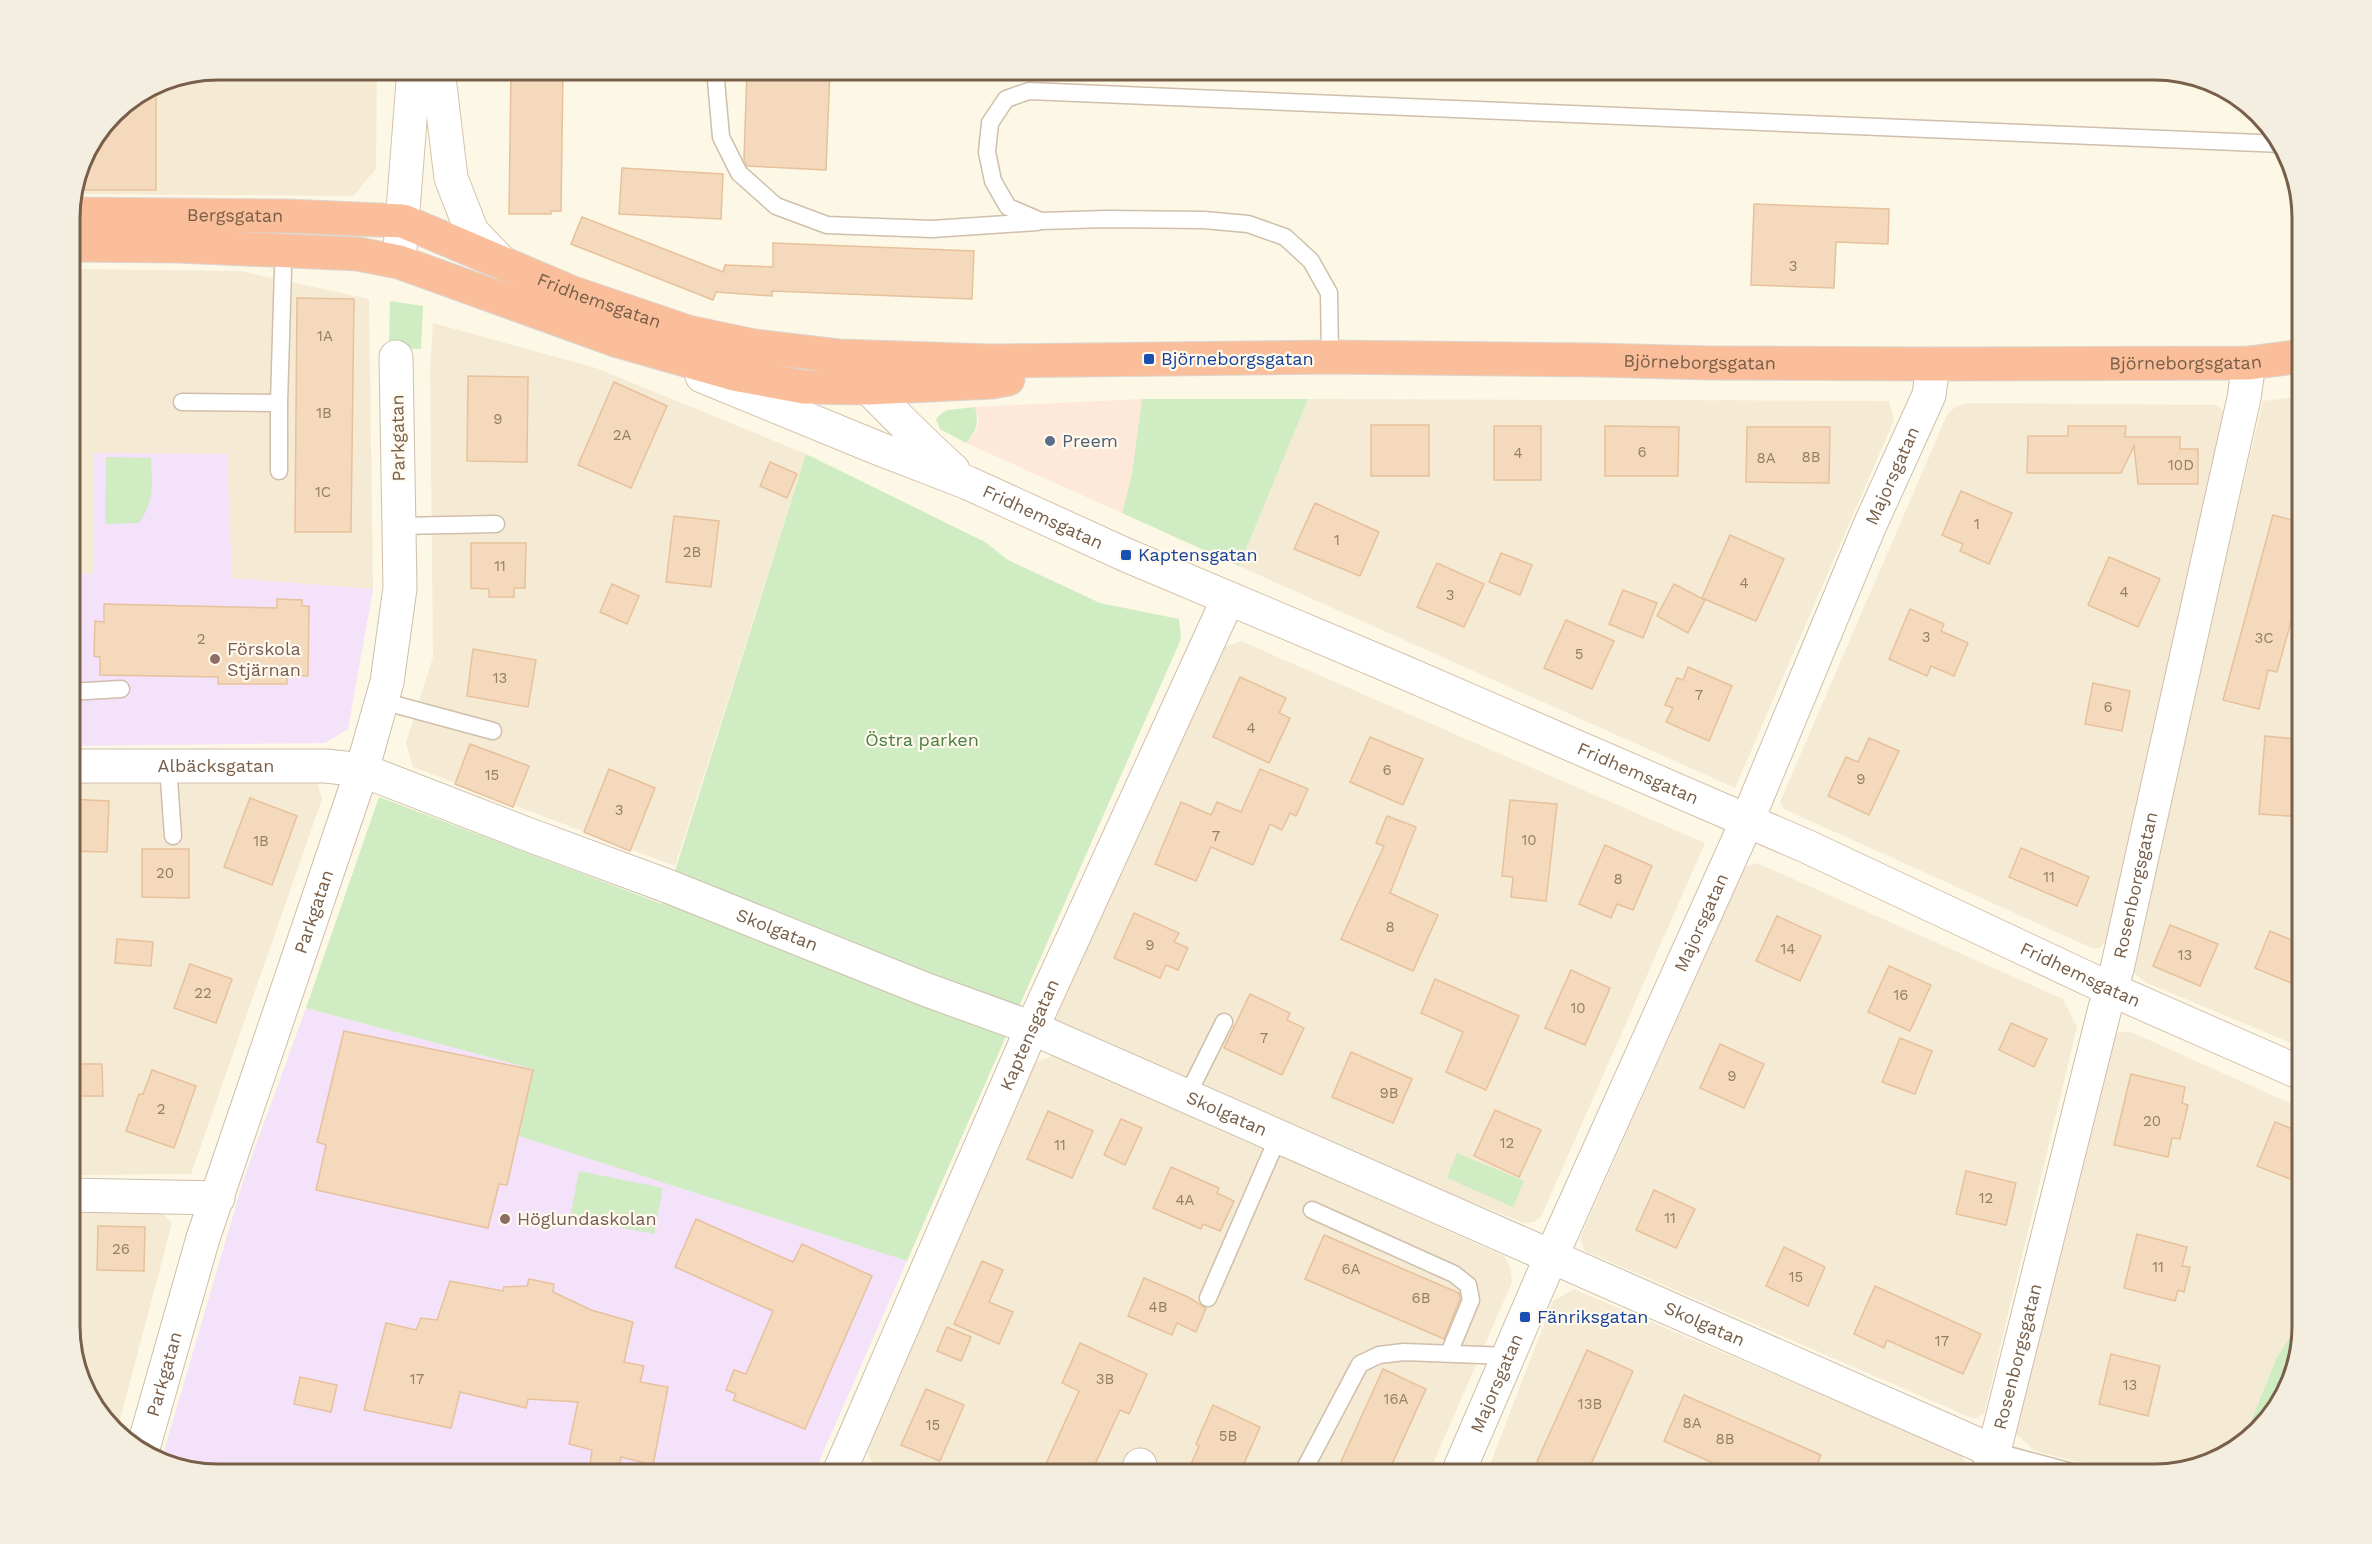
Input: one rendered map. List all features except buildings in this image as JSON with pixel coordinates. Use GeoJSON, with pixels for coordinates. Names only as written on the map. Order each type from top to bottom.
{"type":"FeatureCollection","features":[{"type":"Feature","properties":{"kind":"highway","name":"Bergsgatan"},"geometry":{"type":"LineString","coordinates":[[80,214],[287,216],[408,241]]}},
{"type":"Feature","properties":{"kind":"highway","name":"Bergsgatan"},"geometry":{"type":"LineString","coordinates":[[80,246],[179,246],[358,254],[408,241]]}},
{"type":"Feature","properties":{"kind":"highway","name":"Fridhemsgatan"},"geometry":{"type":"LineString","coordinates":[[408,241],[501,262],[573,293],[688,332],[754,346],[838,356]]}},
{"type":"Feature","properties":{"kind":"highway","name":"Fridhemsgatan"},"geometry":{"type":"LineString","coordinates":[[408,241],[618,341],[734,374],[804,387]]}},
{"type":"Feature","properties":{"kind":"highway","name":"Björneborgsgatan"},"geometry":{"type":"LineString","coordinates":[[838,356],[991,361],[1330,357],[1933,364],[2249,363],[2292,357]]}},
{"type":"Feature","properties":{"kind":"highway","name":"Björneborgsgatan"},"geometry":{"type":"LineString","coordinates":[[804,387],[868,388],[992,382],[1098,361]]}},
{"type":"Feature","properties":{"kind":"street"},"geometry":{"type":"LineString","coordinates":[[414,80],[408,241],[438,227],[446,208],[451,178]]}},
{"type":"Feature","properties":{"kind":"street"},"geometry":{"type":"LineString","coordinates":[[439,80],[451,178],[472,232],[501,262]]}},
{"type":"Feature","properties":{"kind":"street","name":"Fridhemsgatan"},"geometry":{"type":"LineString","coordinates":[[618,341],[865,444],[968,483],[1067,530],[1808,847],[2110,989],[2292,1069]]}},
{"type":"Feature","properties":{"kind":"street","name":"Fridhemsgatan"},"geometry":{"type":"LineString","coordinates":[[838,356],[910,432],[968,483]]}},
{"type":"Feature","properties":{"kind":"street","name":"Parkgatan"},"geometry":{"type":"LineString","coordinates":[[145,1443],[203,1238],[362,770],[387,682],[400,588],[396,357]]}},
{"type":"Feature","properties":{"kind":"street","name":"Rosenborgsgatan"},"geometry":{"type":"LineString","coordinates":[[1990,1463],[2117,969],[2244,398],[2249,363]]}},
{"type":"Feature","properties":{"kind":"street","name":"Majorsgatan"},"geometry":{"type":"LineString","coordinates":[[1462,1464],[1507,1356],[1747,821],[1870,525],[1929,395],[1933,364]]}},
{"type":"Feature","properties":{"kind":"street","name":"Kaptensgatan"},"geometry":{"type":"LineString","coordinates":[[851,1464],[1032,1028],[1228,599]]}},
{"type":"Feature","properties":{"kind":"street","name":"Albäcksgatan"},"geometry":{"type":"LineString","coordinates":[[80,766],[326,766],[362,770]]}},
{"type":"Feature","properties":{"kind":"street","name":"Skolgatan"},"geometry":{"type":"LineString","coordinates":[[362,770],[670,887],[927,990],[1032,1028],[1551,1257],[1990,1463]]}},
{"type":"Feature","properties":{"kind":"street"},"geometry":{"type":"LineString","coordinates":[[80,1196],[218,1198]]}},
{"type":"Feature","properties":{"kind":"lane"},"geometry":{"type":"LineString","coordinates":[[716,80],[721,137],[739,173],[776,206],[827,225],[932,229],[1041,221],[1204,220],[1248,224],[1285,237],[1311,261],[1329,293],[1330,357]]}},
{"type":"Feature","properties":{"kind":"lane"},"geometry":{"type":"LineString","coordinates":[[1041,221],[1008,207],[993,181],[987,152],[990,123],[1006,99],[1029,91],[2270,143]]}},
{"type":"Feature","properties":{"kind":"lane"},"geometry":{"type":"LineString","coordinates":[[279,471],[283,269]]}},
{"type":"Feature","properties":{"kind":"lane"},"geometry":{"type":"LineString","coordinates":[[182,402],[279,403]]}},
{"type":"Feature","properties":{"kind":"lane"},"geometry":{"type":"LineString","coordinates":[[400,526],[496,524]]}},
{"type":"Feature","properties":{"kind":"lane"},"geometry":{"type":"LineString","coordinates":[[80,691],[121,689]]}},
{"type":"Feature","properties":{"kind":"lane"},"geometry":{"type":"LineString","coordinates":[[382,701],[493,731]]}},
{"type":"Feature","properties":{"kind":"lane"},"geometry":{"type":"LineString","coordinates":[[168,766],[173,836]]}},
{"type":"Feature","properties":{"kind":"lane"},"geometry":{"type":"LineString","coordinates":[[1187,1096],[1224,1022]]}},
{"type":"Feature","properties":{"kind":"lane"},"geometry":{"type":"LineString","coordinates":[[1208,1298],[1279,1136]]}},
{"type":"Feature","properties":{"kind":"lane"},"geometry":{"type":"LineString","coordinates":[[1312,1210],[1454,1274],[1467,1285],[1471,1300],[1449,1353]]}},
{"type":"Feature","properties":{"kind":"lane"},"geometry":{"type":"LineString","coordinates":[[1307,1464],[1360,1364],[1379,1355],[1404,1352],[1507,1356]]}},
{"type":"Feature","properties":{"kind":"shaded area"},"geometry":{"type":"Polygon","coordinates":[[[209,80],[377,80],[376,169],[353,196],[82,194],[90,165],[103,141],[114,127],[141,103],[165,90],[191,82],[209,80]]]}},
{"type":"Feature","properties":{"kind":"shaded area"},"geometry":{"type":"Polygon","coordinates":[[[80,269],[240,271],[369,299],[373,589],[232,578],[226,454],[94,453],[94,574],[80,574],[80,269]]]}},
{"type":"Feature","properties":{"kind":"shaded area"},"geometry":{"type":"Polygon","coordinates":[[[433,323],[596,368],[806,454],[675,866],[413,767],[406,743],[433,657],[430,369],[433,323]]]}},
{"type":"Feature","properties":{"kind":"shaded area"},"geometry":{"type":"Polygon","coordinates":[[[2292,397],[2292,1043],[2147,983],[2133,972],[2131,955],[2263,401],[2292,397]]]}},
{"type":"Feature","properties":{"kind":"shaded area"},"geometry":{"type":"Polygon","coordinates":[[[1142,399],[1132,474],[1122,513],[966,443],[975,433],[979,421],[975,407],[1142,399]]]}},
{"type":"Feature","properties":{"kind":"shaded area"},"geometry":{"type":"Polygon","coordinates":[[[1308,399],[1889,401],[1894,420],[1735,788],[1239,566],[1308,399]]]}},
{"type":"Feature","properties":{"kind":"shaded area"},"geometry":{"type":"Polygon","coordinates":[[[1971,403],[2217,405],[2229,416],[2107,938],[2100,948],[2092,948],[1784,809],[1780,802],[1947,415],[1956,406],[1971,403]]]}},
{"type":"Feature","properties":{"kind":"shaded area","name":"Förskola Stjärnan"},"geometry":{"type":"Polygon","coordinates":[[[94,453],[227,454],[232,578],[373,589],[348,729],[325,743],[80,746],[80,574],[94,574],[94,453]]]}},
{"type":"Feature","properties":{"kind":"shaded area"},"geometry":{"type":"Polygon","coordinates":[[[1241,641],[1705,843],[1541,1217],[1533,1222],[1524,1223],[1400,1173],[1054,1022],[1221,648],[1241,641]]]}},
{"type":"Feature","properties":{"kind":"shaded area"},"geometry":{"type":"Polygon","coordinates":[[[80,780],[317,783],[322,799],[191,1174],[80,1175],[80,780]]]}},
{"type":"Feature","properties":{"kind":"shaded area"},"geometry":{"type":"Polygon","coordinates":[[[1757,863],[2063,999],[2077,1027],[1984,1414],[1974,1419],[1585,1251],[1580,1238],[1745,867],[1757,863]]]}},
{"type":"Feature","properties":{"kind":"shaded area","name":"Höglundaskolan"},"geometry":{"type":"Polygon","coordinates":[[[306,1008],[533,1069],[520,1136],[907,1261],[818,1464],[218,1464],[191,1462],[164,1453],[244,1178],[306,1008]]]}},
{"type":"Feature","properties":{"kind":"shaded area"},"geometry":{"type":"Polygon","coordinates":[[[2119,1032],[2131,1032],[2292,1104],[2292,1335],[2277,1357],[2249,1427],[2223,1446],[2207,1454],[2172,1463],[2086,1464],[2035,1451],[2014,1432],[2112,1037],[2119,1032]]]}},
{"type":"Feature","properties":{"kind":"shaded area"},"geometry":{"type":"Polygon","coordinates":[[[1055,1055],[1504,1256],[1510,1267],[1512,1282],[1433,1464],[873,1464],[867,1451],[1035,1063],[1055,1055]]]}},
{"type":"Feature","properties":{"kind":"shaded area"},"geometry":{"type":"Polygon","coordinates":[[[80,1209],[159,1209],[172,1223],[119,1422],[98,1395],[84,1362],[80,1335],[80,1209]]]}},
{"type":"Feature","properties":{"kind":"shaded area"},"geometry":{"type":"Polygon","coordinates":[[[1574,1289],[1961,1454],[1966,1464],[1490,1464],[1553,1301],[1574,1289]]]}},
{"type":"Feature","properties":{"kind":"green space"},"geometry":{"type":"Polygon","coordinates":[[[390,301],[423,306],[421,349],[389,348],[390,301]]]}},
{"type":"Feature","properties":{"kind":"green space"},"geometry":{"type":"Polygon","coordinates":[[[1142,399],[1308,399],[1239,566],[1122,513],[1132,474],[1142,399]]]}},
{"type":"Feature","properties":{"kind":"green space"},"geometry":{"type":"Polygon","coordinates":[[[975,407],[976,426],[966,443],[940,429],[936,419],[942,413],[948,410],[975,407]]]}},
{"type":"Feature","properties":{"kind":"green space","name":"Östra parken"},"geometry":{"type":"Polygon","coordinates":[[[806,454],[985,542],[1008,560],[1100,603],[1179,619],[1181,639],[907,1261],[519,1136],[533,1069],[306,1008],[379,797],[662,904],[670,887],[806,454]]]}},
{"type":"Feature","properties":{"kind":"green space"},"geometry":{"type":"Polygon","coordinates":[[[106,457],[151,458],[150,499],[139,523],[105,524],[106,457]]]}},
{"type":"Feature","properties":{"kind":"green space"},"geometry":{"type":"Polygon","coordinates":[[[1457,1153],[1524,1181],[1513,1207],[1447,1178],[1457,1153]]]}},
{"type":"Feature","properties":{"kind":"green space"},"geometry":{"type":"Polygon","coordinates":[[[579,1171],[663,1188],[654,1234],[570,1218],[579,1171]]]}},
{"type":"Feature","properties":{"kind":"green space"},"geometry":{"type":"Polygon","coordinates":[[[2292,1335],[2288,1362],[2278,1387],[2269,1403],[2249,1427],[2277,1357],[2292,1335]]]}},
{"type":"Feature","properties":{"kind":"place","name":"Björneborgsgatan"},"geometry":{"type":"Point","coordinates":[1149,359]}},
{"type":"Feature","properties":{"kind":"place","name":"Preem"},"geometry":{"type":"Point","coordinates":[1050,441]}},
{"type":"Feature","properties":{"kind":"place","name":"Kaptensgatan"},"geometry":{"type":"Point","coordinates":[1126,555]}},
{"type":"Feature","properties":{"kind":"place","name":"Förskola Stjärnan"},"geometry":{"type":"Point","coordinates":[215,659]}},
{"type":"Feature","properties":{"kind":"place","name":"Höglundaskolan"},"geometry":{"type":"Point","coordinates":[505,1219]}},
{"type":"Feature","properties":{"kind":"place","name":"Fänriksgatan"},"geometry":{"type":"Point","coordinates":[1525,1317]}}]}
